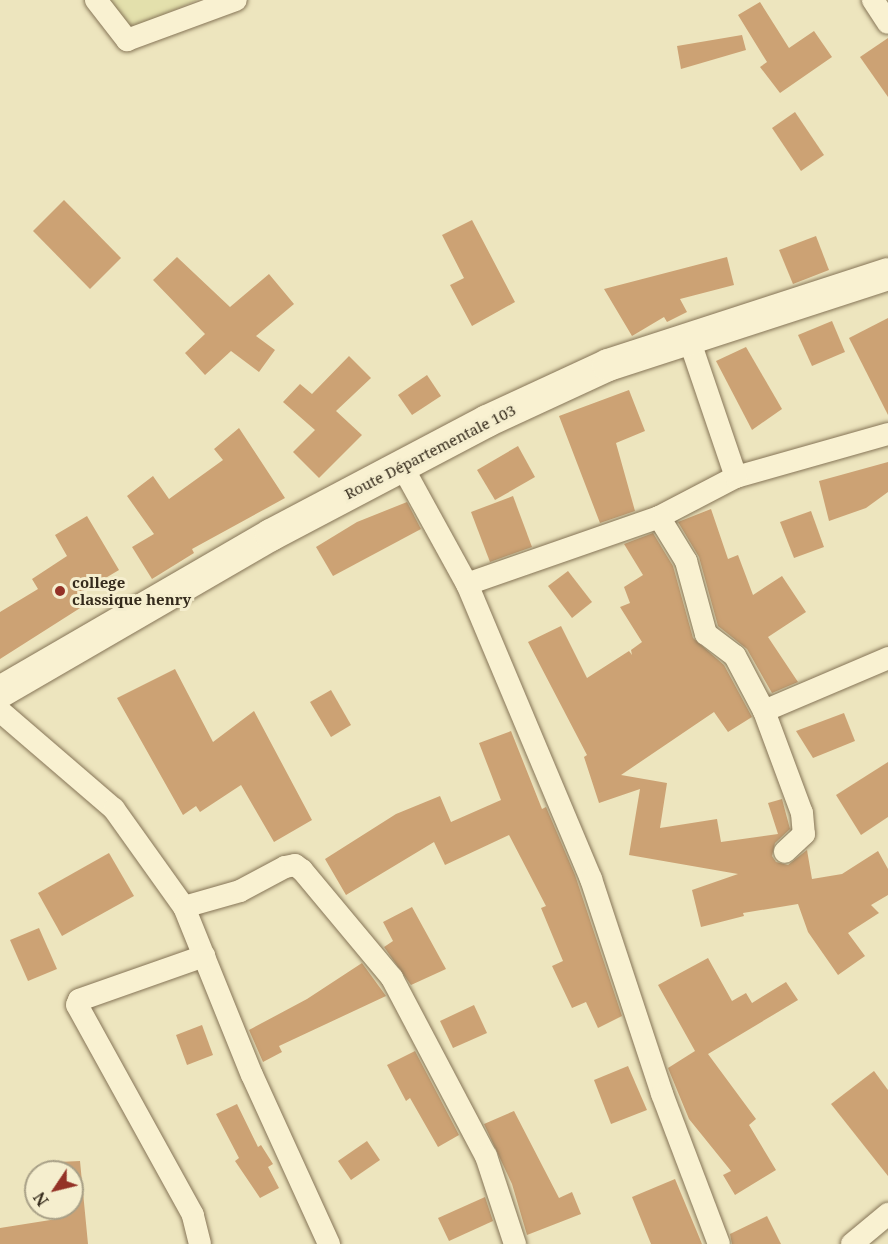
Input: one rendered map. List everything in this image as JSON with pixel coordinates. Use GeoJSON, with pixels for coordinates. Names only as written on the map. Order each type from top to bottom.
{"type":"FeatureCollection","features":[{"type":"Feature","properties":{"kind":"main road","name":"Route Départementale 103"},"geometry":{"type":"LineString","coordinates":[[0,692],[271,535],[486,421],[608,365],[886,279]]}},
{"type":"Feature","properties":{"kind":"street"},"geometry":{"type":"LineString","coordinates":[[96,0],[127,39],[236,0]]}},
{"type":"Feature","properties":{"kind":"street"},"geometry":{"type":"LineString","coordinates":[[873,0],[888,23]]}},
{"type":"Feature","properties":{"kind":"street"},"geometry":{"type":"LineString","coordinates":[[689,339],[736,477]]}},
{"type":"Feature","properties":{"kind":"street"},"geometry":{"type":"LineString","coordinates":[[466,584],[659,516],[736,477],[888,434]]}},
{"type":"Feature","properties":{"kind":"street"},"geometry":{"type":"LineString","coordinates":[[402,466],[466,584],[591,879],[662,1094],[719,1244]]}},
{"type":"Feature","properties":{"kind":"street"},"geometry":{"type":"LineString","coordinates":[[659,516],[686,561],[706,634],[735,656],[764,711],[802,813],[804,834],[785,852]]}},
{"type":"Feature","properties":{"kind":"street"},"geometry":{"type":"LineString","coordinates":[[764,711],[888,658]]}},
{"type":"Feature","properties":{"kind":"street"},"geometry":{"type":"LineString","coordinates":[[0,711],[114,809],[184,907],[252,1075],[329,1244]]}},
{"type":"Feature","properties":{"kind":"street"},"geometry":{"type":"LineString","coordinates":[[184,907],[240,891],[285,867],[295,865],[302,870],[392,978],[486,1156],[515,1244]]}},
{"type":"Feature","properties":{"kind":"street"},"geometry":{"type":"LineString","coordinates":[[200,1244],[193,1215],[76,1005],[79,1000],[204,956]]}},
{"type":"Feature","properties":{"kind":"street"},"geometry":{"type":"LineString","coordinates":[[852,1244],[888,1214]]}},
{"type":"Feature","properties":{"kind":"shaded area"},"geometry":{"type":"Polygon","coordinates":[[[106,0],[197,0],[129,30],[106,0]]]}},
{"type":"Feature","properties":{"kind":"building"},"geometry":{"type":"Polygon","coordinates":[[[760,2],[789,48],[814,31],[832,57],[780,93],[760,67],[767,62],[738,15],[760,2]]]}},
{"type":"Feature","properties":{"kind":"building"},"geometry":{"type":"Polygon","coordinates":[[[742,35],[746,50],[681,69],[677,46],[742,35]]]}},
{"type":"Feature","properties":{"kind":"building"},"geometry":{"type":"Polygon","coordinates":[[[888,38],[888,97],[860,57],[888,38]]]}},
{"type":"Feature","properties":{"kind":"building"},"geometry":{"type":"Polygon","coordinates":[[[795,112],[824,155],[801,171],[772,128],[795,112]]]}},
{"type":"Feature","properties":{"kind":"building"},"geometry":{"type":"Polygon","coordinates":[[[64,200],[121,258],[90,289],[33,231],[64,200]]]}},
{"type":"Feature","properties":{"kind":"building"},"geometry":{"type":"Polygon","coordinates":[[[472,220],[515,302],[472,326],[450,285],[464,278],[442,235],[472,220]]]}},
{"type":"Feature","properties":{"kind":"building"},"geometry":{"type":"Polygon","coordinates":[[[816,236],[829,270],[793,284],[779,250],[816,236]]]}},
{"type":"Feature","properties":{"kind":"building"},"geometry":{"type":"Polygon","coordinates":[[[177,257],[230,307],[269,274],[294,304],[256,336],[275,350],[259,372],[231,351],[205,375],[185,353],[205,334],[153,280],[177,257]]]}},
{"type":"Feature","properties":{"kind":"building"},"geometry":{"type":"Polygon","coordinates":[[[727,257],[734,285],[680,299],[687,312],[667,322],[664,317],[632,336],[604,289],[727,257]]]}},
{"type":"Feature","properties":{"kind":"building"},"geometry":{"type":"Polygon","coordinates":[[[888,318],[888,415],[849,338],[888,318]]]}},
{"type":"Feature","properties":{"kind":"building"},"geometry":{"type":"Polygon","coordinates":[[[832,321],[845,352],[812,366],[798,335],[832,321]]]}},
{"type":"Feature","properties":{"kind":"building"},"geometry":{"type":"Polygon","coordinates":[[[746,347],[782,409],[752,430],[716,361],[746,347]]]}},
{"type":"Feature","properties":{"kind":"building"},"geometry":{"type":"Polygon","coordinates":[[[349,356],[371,378],[336,411],[362,435],[319,478],[293,452],[315,430],[283,402],[300,384],[312,394],[349,356]]]}},
{"type":"Feature","properties":{"kind":"building"},"geometry":{"type":"Polygon","coordinates":[[[427,375],[441,396],[412,415],[398,395],[427,375]]]}},
{"type":"Feature","properties":{"kind":"building"},"geometry":{"type":"Polygon","coordinates":[[[629,390],[645,431],[616,443],[635,511],[600,523],[559,416],[629,390]]]}},
{"type":"Feature","properties":{"kind":"building"},"geometry":{"type":"Polygon","coordinates":[[[239,428],[285,498],[192,549],[194,553],[152,579],[132,547],[154,534],[127,496],[153,476],[169,499],[223,460],[214,449],[239,428]]]}},
{"type":"Feature","properties":{"kind":"building"},"geometry":{"type":"Polygon","coordinates":[[[518,446],[535,477],[495,500],[477,470],[518,446]]]}},
{"type":"Feature","properties":{"kind":"building"},"geometry":{"type":"Polygon","coordinates":[[[888,462],[888,492],[866,508],[829,521],[819,481],[888,462]]]}},
{"type":"Feature","properties":{"kind":"building"},"geometry":{"type":"Polygon","coordinates":[[[513,496],[532,547],[490,562],[471,512],[513,496]]]}},
{"type":"Feature","properties":{"kind":"building"},"geometry":{"type":"Polygon","coordinates":[[[407,502],[421,529],[333,576],[316,547],[357,522],[407,502]]]}},
{"type":"Feature","properties":{"kind":"building"},"geometry":{"type":"Polygon","coordinates":[[[711,509],[728,559],[738,555],[753,595],[782,576],[806,612],[768,637],[798,682],[772,693],[747,649],[718,626],[699,557],[678,522],[711,509]]]}},
{"type":"Feature","properties":{"kind":"building"},"geometry":{"type":"Polygon","coordinates":[[[811,511],[824,547],[794,558],[780,522],[811,511]]]}},
{"type":"Feature","properties":{"kind":"building"},"geometry":{"type":"Polygon","coordinates":[[[87,516],[119,570],[82,592],[88,603],[0,659],[0,612],[38,589],[32,579],[67,556],[55,535],[87,516]]]}},
{"type":"Feature","properties":{"kind":"building"},"geometry":{"type":"Polygon","coordinates":[[[653,533],[673,566],[693,638],[724,665],[752,717],[728,732],[714,712],[621,775],[667,783],[660,828],[717,819],[721,842],[778,834],[768,803],[782,799],[790,829],[775,843],[772,856],[776,862],[788,865],[807,850],[812,879],[842,874],[878,851],[888,869],[888,895],[871,905],[879,913],[848,933],[865,956],[838,975],[808,932],[798,904],[743,913],[744,916],[701,927],[692,890],[738,874],[629,855],[640,789],[599,803],[584,757],[587,755],[528,642],[561,626],[587,678],[629,651],[632,655],[631,650],[642,642],[620,607],[630,603],[624,587],[643,575],[624,544],[653,533]]]}},
{"type":"Feature","properties":{"kind":"building"},"geometry":{"type":"Polygon","coordinates":[[[568,571],[592,602],[572,618],[548,586],[568,571]]]}},
{"type":"Feature","properties":{"kind":"building"},"geometry":{"type":"Polygon","coordinates":[[[175,669],[213,742],[254,711],[312,820],[274,842],[241,785],[200,812],[196,806],[183,815],[117,698],[175,669]]]}},
{"type":"Feature","properties":{"kind":"building"},"geometry":{"type":"Polygon","coordinates":[[[331,690],[351,725],[331,737],[310,702],[331,690]]]}},
{"type":"Feature","properties":{"kind":"building"},"geometry":{"type":"Polygon","coordinates":[[[844,713],[855,741],[813,758],[796,731],[844,713]]]}},
{"type":"Feature","properties":{"kind":"building"},"geometry":{"type":"Polygon","coordinates":[[[511,731],[542,809],[546,807],[575,875],[622,1016],[598,1028],[586,1002],[572,1008],[552,966],[563,961],[541,908],[546,906],[509,835],[445,865],[434,842],[346,895],[325,859],[396,814],[440,796],[451,822],[501,800],[479,743],[511,731]]]}},
{"type":"Feature","properties":{"kind":"building"},"geometry":{"type":"Polygon","coordinates":[[[888,762],[888,817],[861,835],[836,795],[888,762]]]}},
{"type":"Feature","properties":{"kind":"building"},"geometry":{"type":"Polygon","coordinates":[[[109,853],[134,896],[62,936],[38,893],[109,853]]]}},
{"type":"Feature","properties":{"kind":"building"},"geometry":{"type":"Polygon","coordinates":[[[412,907],[446,969],[411,985],[384,947],[393,941],[383,922],[412,907]]]}},
{"type":"Feature","properties":{"kind":"building"},"geometry":{"type":"Polygon","coordinates":[[[39,928],[57,969],[28,981],[10,940],[39,928]]]}},
{"type":"Feature","properties":{"kind":"building"},"geometry":{"type":"Polygon","coordinates":[[[708,958],[732,1001],[746,993],[752,1003],[786,982],[798,1000],[708,1054],[756,1119],[749,1125],[776,1170],[735,1195],[723,1175],[731,1171],[689,1119],[668,1068],[695,1051],[658,985],[708,958]]]}},
{"type":"Feature","properties":{"kind":"building"},"geometry":{"type":"Polygon","coordinates":[[[362,963],[386,996],[279,1046],[282,1052],[263,1062],[249,1030],[307,999],[362,963]]]}},
{"type":"Feature","properties":{"kind":"building"},"geometry":{"type":"Polygon","coordinates":[[[474,1005],[487,1033],[453,1048],[440,1021],[474,1005]]]}},
{"type":"Feature","properties":{"kind":"building"},"geometry":{"type":"Polygon","coordinates":[[[202,1025],[213,1055],[187,1065],[176,1035],[202,1025]]]}},
{"type":"Feature","properties":{"kind":"building"},"geometry":{"type":"Polygon","coordinates":[[[415,1051],[459,1135],[438,1147],[410,1098],[406,1101],[387,1065],[415,1051]]]}},
{"type":"Feature","properties":{"kind":"building"},"geometry":{"type":"Polygon","coordinates":[[[628,1066],[647,1110],[611,1124],[594,1080],[628,1066]]]}},
{"type":"Feature","properties":{"kind":"building"},"geometry":{"type":"Polygon","coordinates":[[[874,1071],[888,1090],[888,1176],[831,1104],[874,1071]]]}},
{"type":"Feature","properties":{"kind":"building"},"geometry":{"type":"Polygon","coordinates":[[[237,1104],[258,1147],[261,1145],[273,1164],[268,1167],[279,1188],[260,1198],[235,1161],[239,1158],[216,1114],[237,1104]]]}},
{"type":"Feature","properties":{"kind":"building"},"geometry":{"type":"Polygon","coordinates":[[[514,1111],[559,1198],[572,1192],[581,1214],[527,1235],[512,1184],[484,1124],[514,1111]]]}},
{"type":"Feature","properties":{"kind":"building"},"geometry":{"type":"Polygon","coordinates":[[[367,1141],[380,1160],[351,1180],[338,1161],[367,1141]]]}},
{"type":"Feature","properties":{"kind":"building"},"geometry":{"type":"Polygon","coordinates":[[[675,1179],[702,1244],[651,1244],[632,1197],[675,1179]]]}},
{"type":"Feature","properties":{"kind":"building"},"geometry":{"type":"Polygon","coordinates":[[[485,1197],[493,1221],[449,1241],[438,1218],[485,1197]]]}},
{"type":"Feature","properties":{"kind":"building"},"geometry":{"type":"Polygon","coordinates":[[[84,1202],[88,1244],[0,1244],[0,1228],[50,1220],[84,1220],[84,1202]]]}},
{"type":"Feature","properties":{"kind":"building"},"geometry":{"type":"Polygon","coordinates":[[[767,1216],[781,1244],[732,1244],[730,1234],[767,1216]]]}},
{"type":"Feature","properties":{"kind":"place","name":"college classique henry"},"geometry":{"type":"Point","coordinates":[60,591]}}]}
